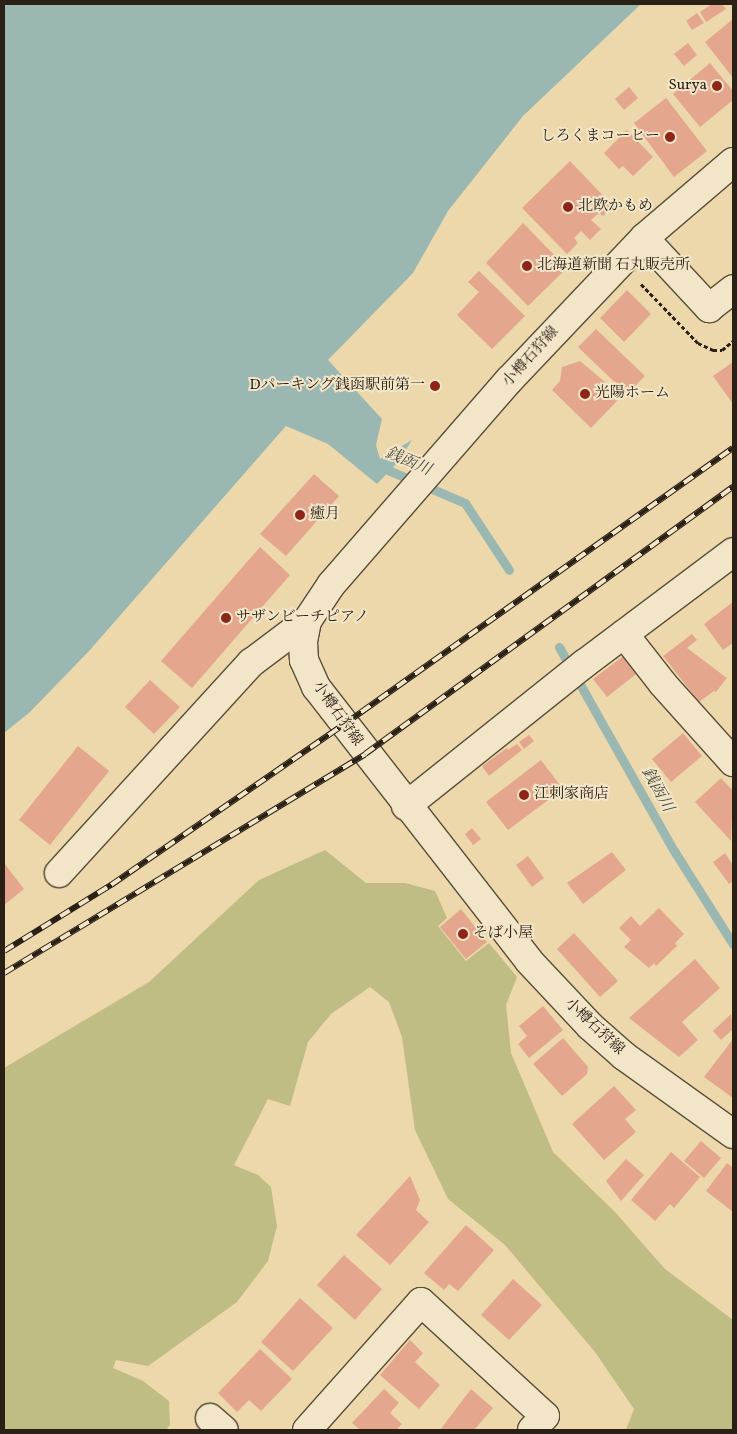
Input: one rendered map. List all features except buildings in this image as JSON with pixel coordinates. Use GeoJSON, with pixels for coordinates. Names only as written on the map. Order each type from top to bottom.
{"type":"FeatureCollection","features":[{"type":"Feature","properties":{"kind":"street","name":"小樽石狩線"},"geometry":{"type":"LineString","coordinates":[[733,162],[644,238],[571,312],[331,585],[307,621],[304,660],[316,687],[406,806],[523,954],[590,1026],[644,1072],[733,1134]]}},
{"type":"Feature","properties":{"kind":"street"},"geometry":{"type":"LineString","coordinates":[[644,238],[709,308],[733,289]]}},
{"type":"Feature","properties":{"kind":"street"},"geometry":{"type":"LineString","coordinates":[[406,806],[584,664],[733,552]]}},
{"type":"Feature","properties":{"kind":"street"},"geometry":{"type":"LineString","coordinates":[[60,873],[251,663],[307,621]]}},
{"type":"Feature","properties":{"kind":"street"},"geometry":{"type":"LineString","coordinates":[[624,634],[733,762]]}},
{"type":"Feature","properties":{"kind":"street"},"geometry":{"type":"LineString","coordinates":[[307,1430],[421,1302],[545,1416],[532,1430]]}},
{"type":"Feature","properties":{"kind":"shaded area"},"geometry":{"type":"Polygon","coordinates":[[[325,850],[366,883],[405,883],[435,891],[447,918],[438,926],[466,961],[489,943],[517,977],[506,1005],[511,1053],[553,1152],[615,1212],[665,1269],[733,1320],[733,1430],[626,1430],[634,1409],[595,1352],[505,1245],[448,1199],[415,1130],[402,1037],[389,1002],[370,987],[331,1014],[308,1042],[290,1106],[268,1099],[234,1165],[258,1175],[271,1187],[277,1226],[268,1261],[237,1302],[148,1366],[116,1360],[113,1368],[143,1381],[169,1401],[170,1425],[166,1430],[4,1430],[4,1068],[149,982],[259,880],[325,850]]]}},
{"type":"Feature","properties":{"kind":"water"},"geometry":{"type":"Polygon","coordinates":[[[4,4],[641,4],[523,116],[448,211],[413,273],[328,360],[382,419],[376,445],[380,459],[412,440],[398,462],[377,484],[328,444],[286,426],[89,651],[30,712],[4,733],[4,4]]]}},
{"type":"Feature","properties":{"kind":"waterway","name":"銭函川"},"geometry":{"type":"LineString","coordinates":[[381,467],[465,503],[509,570]]}},
{"type":"Feature","properties":{"kind":"waterway","name":"銭函川"},"geometry":{"type":"LineString","coordinates":[[559,647],[671,846],[733,944]]}},
{"type":"Feature","properties":{"kind":"railway"},"geometry":{"type":"LineString","coordinates":[[4,951],[111,885],[343,725],[733,448]]}},
{"type":"Feature","properties":{"kind":"railway"},"geometry":{"type":"LineString","coordinates":[[4,973],[365,754],[733,487]]}},
{"type":"Feature","properties":{"kind":"place","name":"Surya"},"geometry":{"type":"Point","coordinates":[717,86]}},
{"type":"Feature","properties":{"kind":"place","name":"しろくまコーヒー"},"geometry":{"type":"Point","coordinates":[670,137]}},
{"type":"Feature","properties":{"kind":"place","name":"北欧かもめ"},"geometry":{"type":"Point","coordinates":[568,207]}},
{"type":"Feature","properties":{"kind":"place","name":"北海道新聞 石丸販売所"},"geometry":{"type":"Point","coordinates":[527,266]}},
{"type":"Feature","properties":{"kind":"place","name":"Dパーキング銭函駅前第一"},"geometry":{"type":"Point","coordinates":[435,386]}},
{"type":"Feature","properties":{"kind":"place","name":"光陽ホーム"},"geometry":{"type":"Point","coordinates":[585,394]}},
{"type":"Feature","properties":{"kind":"place","name":"癒月"},"geometry":{"type":"Point","coordinates":[300,515]}},
{"type":"Feature","properties":{"kind":"place","name":"サザンビーチピアノ"},"geometry":{"type":"Point","coordinates":[226,618]}},
{"type":"Feature","properties":{"kind":"place","name":"江刺家商店"},"geometry":{"type":"Point","coordinates":[524,795]}},
{"type":"Feature","properties":{"kind":"place","name":"そば小屋"},"geometry":{"type":"Point","coordinates":[463,934]}}]}
